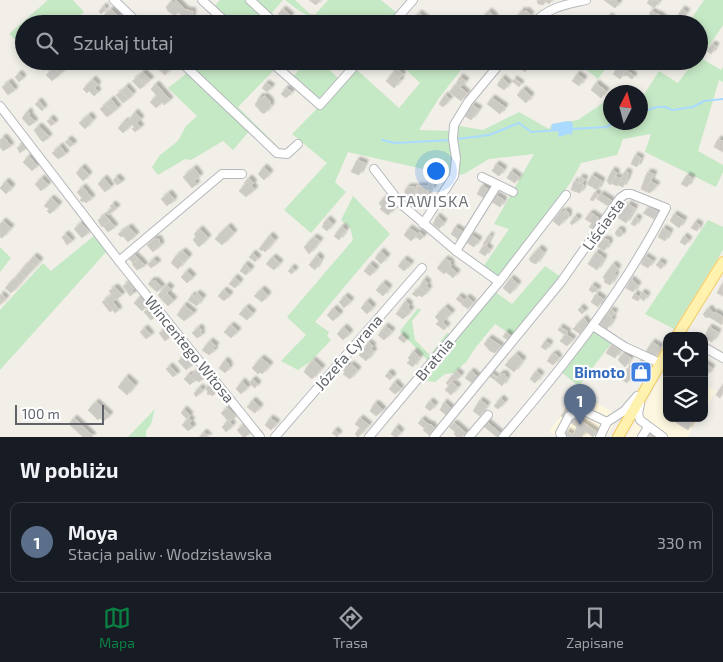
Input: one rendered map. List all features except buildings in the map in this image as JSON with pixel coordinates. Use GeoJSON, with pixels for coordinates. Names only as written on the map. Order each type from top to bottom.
{"type":"FeatureCollection","features":[{"type":"Feature","properties":{"kind":"main road"},"geometry":{"type":"LineString","coordinates":[[682,332],[723,262]]}},
{"type":"Feature","properties":{"kind":"main road"},"geometry":{"type":"LineString","coordinates":[[613,437],[663,358]]}},
{"type":"Feature","properties":{"kind":"main road"},"geometry":{"type":"LineString","coordinates":[[618,437],[640,396]]}},
{"type":"Feature","properties":{"kind":"street"},"geometry":{"type":"LineString","coordinates":[[114,0],[130,15]]}},
{"type":"Feature","properties":{"kind":"street"},"geometry":{"type":"LineString","coordinates":[[202,0],[218,15]]}},
{"type":"Feature","properties":{"kind":"street"},"geometry":{"type":"LineString","coordinates":[[250,0],[266,15]]}},
{"type":"Feature","properties":{"kind":"street"},"geometry":{"type":"LineString","coordinates":[[400,15],[413,0]]}},
{"type":"Feature","properties":{"kind":"street"},"geometry":{"type":"LineString","coordinates":[[542,15],[552,8],[586,0]]}},
{"type":"Feature","properties":{"kind":"street"},"geometry":{"type":"LineString","coordinates":[[190,70],[277,152],[287,154],[298,144]]}},
{"type":"Feature","properties":{"kind":"street"},"geometry":{"type":"LineString","coordinates":[[280,70],[320,106],[351,70]]}},
{"type":"Feature","properties":{"kind":"street"},"geometry":{"type":"LineString","coordinates":[[423,224],[454,176],[456,158],[453,140],[454,125],[468,102],[495,70]]}},
{"type":"Feature","properties":{"kind":"street","name":"Wincentego Witosa"},"geometry":{"type":"LineString","coordinates":[[1,111],[260,437]]}},
{"type":"Feature","properties":{"kind":"street"},"geometry":{"type":"LineString","coordinates":[[374,170],[401,204],[423,224],[498,282]]}},
{"type":"Feature","properties":{"kind":"street"},"geometry":{"type":"LineString","coordinates":[[119,260],[222,174],[242,174]]}},
{"type":"Feature","properties":{"kind":"street"},"geometry":{"type":"LineString","coordinates":[[482,178],[513,192]]}},
{"type":"Feature","properties":{"kind":"street"},"geometry":{"type":"LineString","coordinates":[[456,251],[497,184]]}},
{"type":"Feature","properties":{"kind":"street","name":"Bratnia"},"geometry":{"type":"LineString","coordinates":[[368,437],[498,282],[566,194]]}},
{"type":"Feature","properties":{"kind":"street","name":"Liściasta"},"geometry":{"type":"LineString","coordinates":[[434,437],[561,282],[620,198],[626,194],[631,194],[666,208],[630,270],[593,326],[503,437]]}},
{"type":"Feature","properties":{"kind":"street","name":"Józefa Cyrana"},"geometry":{"type":"LineString","coordinates":[[275,437],[422,268]]}},
{"type":"Feature","properties":{"kind":"street"},"geometry":{"type":"LineString","coordinates":[[593,326],[625,347],[660,363]]}},
{"type":"Feature","properties":{"kind":"street"},"geometry":{"type":"LineString","coordinates":[[708,349],[723,358]]}},
{"type":"Feature","properties":{"kind":"street"},"geometry":{"type":"LineString","coordinates":[[600,437],[607,422],[624,411],[640,396]]}},
{"type":"Feature","properties":{"kind":"street"},"geometry":{"type":"LineString","coordinates":[[640,396],[638,416],[648,427],[663,437]]}},
{"type":"Feature","properties":{"kind":"street"},"geometry":{"type":"LineString","coordinates":[[562,437],[560,433],[569,416],[582,410],[607,422]]}},
{"type":"Feature","properties":{"kind":"street"},"geometry":{"type":"LineString","coordinates":[[469,437],[488,415]]}},
{"type":"Feature","properties":{"kind":"street"},"geometry":{"type":"LineString","coordinates":[[642,437],[648,427]]}},
{"type":"Feature","properties":{"kind":"shaded area"},"geometry":{"type":"Polygon","coordinates":[[[663,374],[663,422],[696,422],[687,437],[627,437],[663,374]]]}},
{"type":"Feature","properties":{"kind":"shaded area"},"geometry":{"type":"Polygon","coordinates":[[[708,387],[716,391],[708,404],[708,387]]]}},
{"type":"Feature","properties":{"kind":"shaded area"},"geometry":{"type":"Polygon","coordinates":[[[580,392],[612,412],[618,410],[620,414],[606,437],[557,437],[549,431],[580,392]]]}},
{"type":"Feature","properties":{"kind":"green space"},"geometry":{"type":"Polygon","coordinates":[[[48,0],[73,0],[84,12],[80,15],[31,15],[48,0]]]}},
{"type":"Feature","properties":{"kind":"green space"},"geometry":{"type":"Polygon","coordinates":[[[220,0],[283,0],[272,15],[223,15],[214,7],[220,0]]]}},
{"type":"Feature","properties":{"kind":"green space"},"geometry":{"type":"Polygon","coordinates":[[[285,0],[295,0],[311,15],[301,12],[285,0]]]}},
{"type":"Feature","properties":{"kind":"green space"},"geometry":{"type":"Polygon","coordinates":[[[328,0],[381,0],[397,13],[395,15],[315,15],[328,0]]]}},
{"type":"Feature","properties":{"kind":"green space"},"geometry":{"type":"Polygon","coordinates":[[[704,0],[723,0],[723,25],[708,48],[708,15],[694,15],[704,0]]]}},
{"type":"Feature","properties":{"kind":"green space"},"geometry":{"type":"Polygon","coordinates":[[[15,29],[15,39],[9,34],[15,29]]]}},
{"type":"Feature","properties":{"kind":"green space"},"geometry":{"type":"Polygon","coordinates":[[[708,62],[721,70],[723,67],[723,82],[719,80],[698,151],[723,165],[723,172],[716,187],[645,152],[651,134],[623,139],[617,155],[581,163],[571,182],[498,279],[483,267],[509,229],[494,224],[534,154],[489,159],[464,174],[454,176],[348,152],[335,182],[346,192],[311,233],[284,210],[327,163],[292,134],[355,70],[399,108],[420,83],[406,70],[461,70],[439,98],[419,130],[452,131],[454,125],[483,130],[519,112],[549,129],[552,124],[578,120],[603,102],[603,130],[648,130],[648,88],[659,71],[678,83],[687,70],[708,70],[708,62]]]}},
{"type":"Feature","properties":{"kind":"green space"},"geometry":{"type":"Polygon","coordinates":[[[189,70],[274,70],[238,107],[279,148],[252,128],[233,150],[223,141],[191,160],[185,159],[158,175],[152,167],[160,155],[178,141],[186,126],[197,116],[168,88],[189,70]]]}},
{"type":"Feature","properties":{"kind":"green space"},"geometry":{"type":"Polygon","coordinates":[[[299,70],[330,70],[338,78],[319,101],[292,78],[299,70]]]}},
{"type":"Feature","properties":{"kind":"green space"},"geometry":{"type":"Polygon","coordinates":[[[586,70],[604,70],[598,79],[586,70]]]}},
{"type":"Feature","properties":{"kind":"green space"},"geometry":{"type":"Polygon","coordinates":[[[353,196],[390,234],[315,322],[329,332],[327,336],[331,340],[311,361],[298,370],[281,361],[306,335],[287,317],[353,240],[350,227],[341,220],[353,196]]]}},
{"type":"Feature","properties":{"kind":"green space"},"geometry":{"type":"Polygon","coordinates":[[[708,220],[723,227],[723,250],[674,329],[645,314],[708,220]]]}},
{"type":"Feature","properties":{"kind":"green space"},"geometry":{"type":"Polygon","coordinates":[[[95,235],[107,251],[0,370],[0,310],[43,263],[51,271],[95,235]]]}},
{"type":"Feature","properties":{"kind":"green space"},"geometry":{"type":"Polygon","coordinates":[[[0,247],[11,258],[0,272],[0,247]]]}},
{"type":"Feature","properties":{"kind":"green space"},"geometry":{"type":"Polygon","coordinates":[[[545,266],[561,277],[515,337],[495,324],[466,362],[454,373],[445,374],[435,382],[427,381],[423,376],[494,291],[512,304],[545,266]]]}},
{"type":"Feature","properties":{"kind":"green space"},"geometry":{"type":"Polygon","coordinates":[[[418,308],[421,310],[412,321],[415,340],[430,355],[447,333],[451,335],[429,362],[400,331],[418,308]]]}},
{"type":"Feature","properties":{"kind":"green space"},"geometry":{"type":"Polygon","coordinates":[[[593,332],[599,332],[612,342],[579,386],[561,372],[593,332]]]}},
{"type":"Feature","properties":{"kind":"green space"},"geometry":{"type":"Polygon","coordinates":[[[155,409],[151,424],[146,431],[146,437],[128,437],[155,409]]]}},
{"type":"Feature","properties":{"kind":"water"},"geometry":{"type":"Polygon","coordinates":[[[572,122],[573,125],[572,135],[568,134],[559,137],[558,130],[551,130],[552,124],[572,122]]]}},
{"type":"Feature","properties":{"kind":"waterway"},"geometry":{"type":"LineString","coordinates":[[648,110],[664,107],[672,110],[693,107],[704,101],[723,99]]}},
{"type":"Feature","properties":{"kind":"waterway"},"geometry":{"type":"LineString","coordinates":[[457,139],[489,135],[519,123],[531,132],[559,130]]}},
{"type":"Feature","properties":{"kind":"waterway"},"geometry":{"type":"LineString","coordinates":[[571,129],[603,127]]}},
{"type":"Feature","properties":{"kind":"waterway"},"geometry":{"type":"LineString","coordinates":[[382,140],[395,143],[452,140]]}},
{"type":"Feature","properties":{"kind":"place","name":"Bimoto"},"geometry":{"type":"Point","coordinates":[641,372]}},
{"type":"Feature","properties":{"kind":"place","name":"Moya"},"geometry":{"type":"Point","coordinates":[580,425]}},
{"type":"Feature","properties":{"kind":"district","name":"STAWISKA"},"geometry":{"type":"Point","coordinates":[428,200]}}]}
